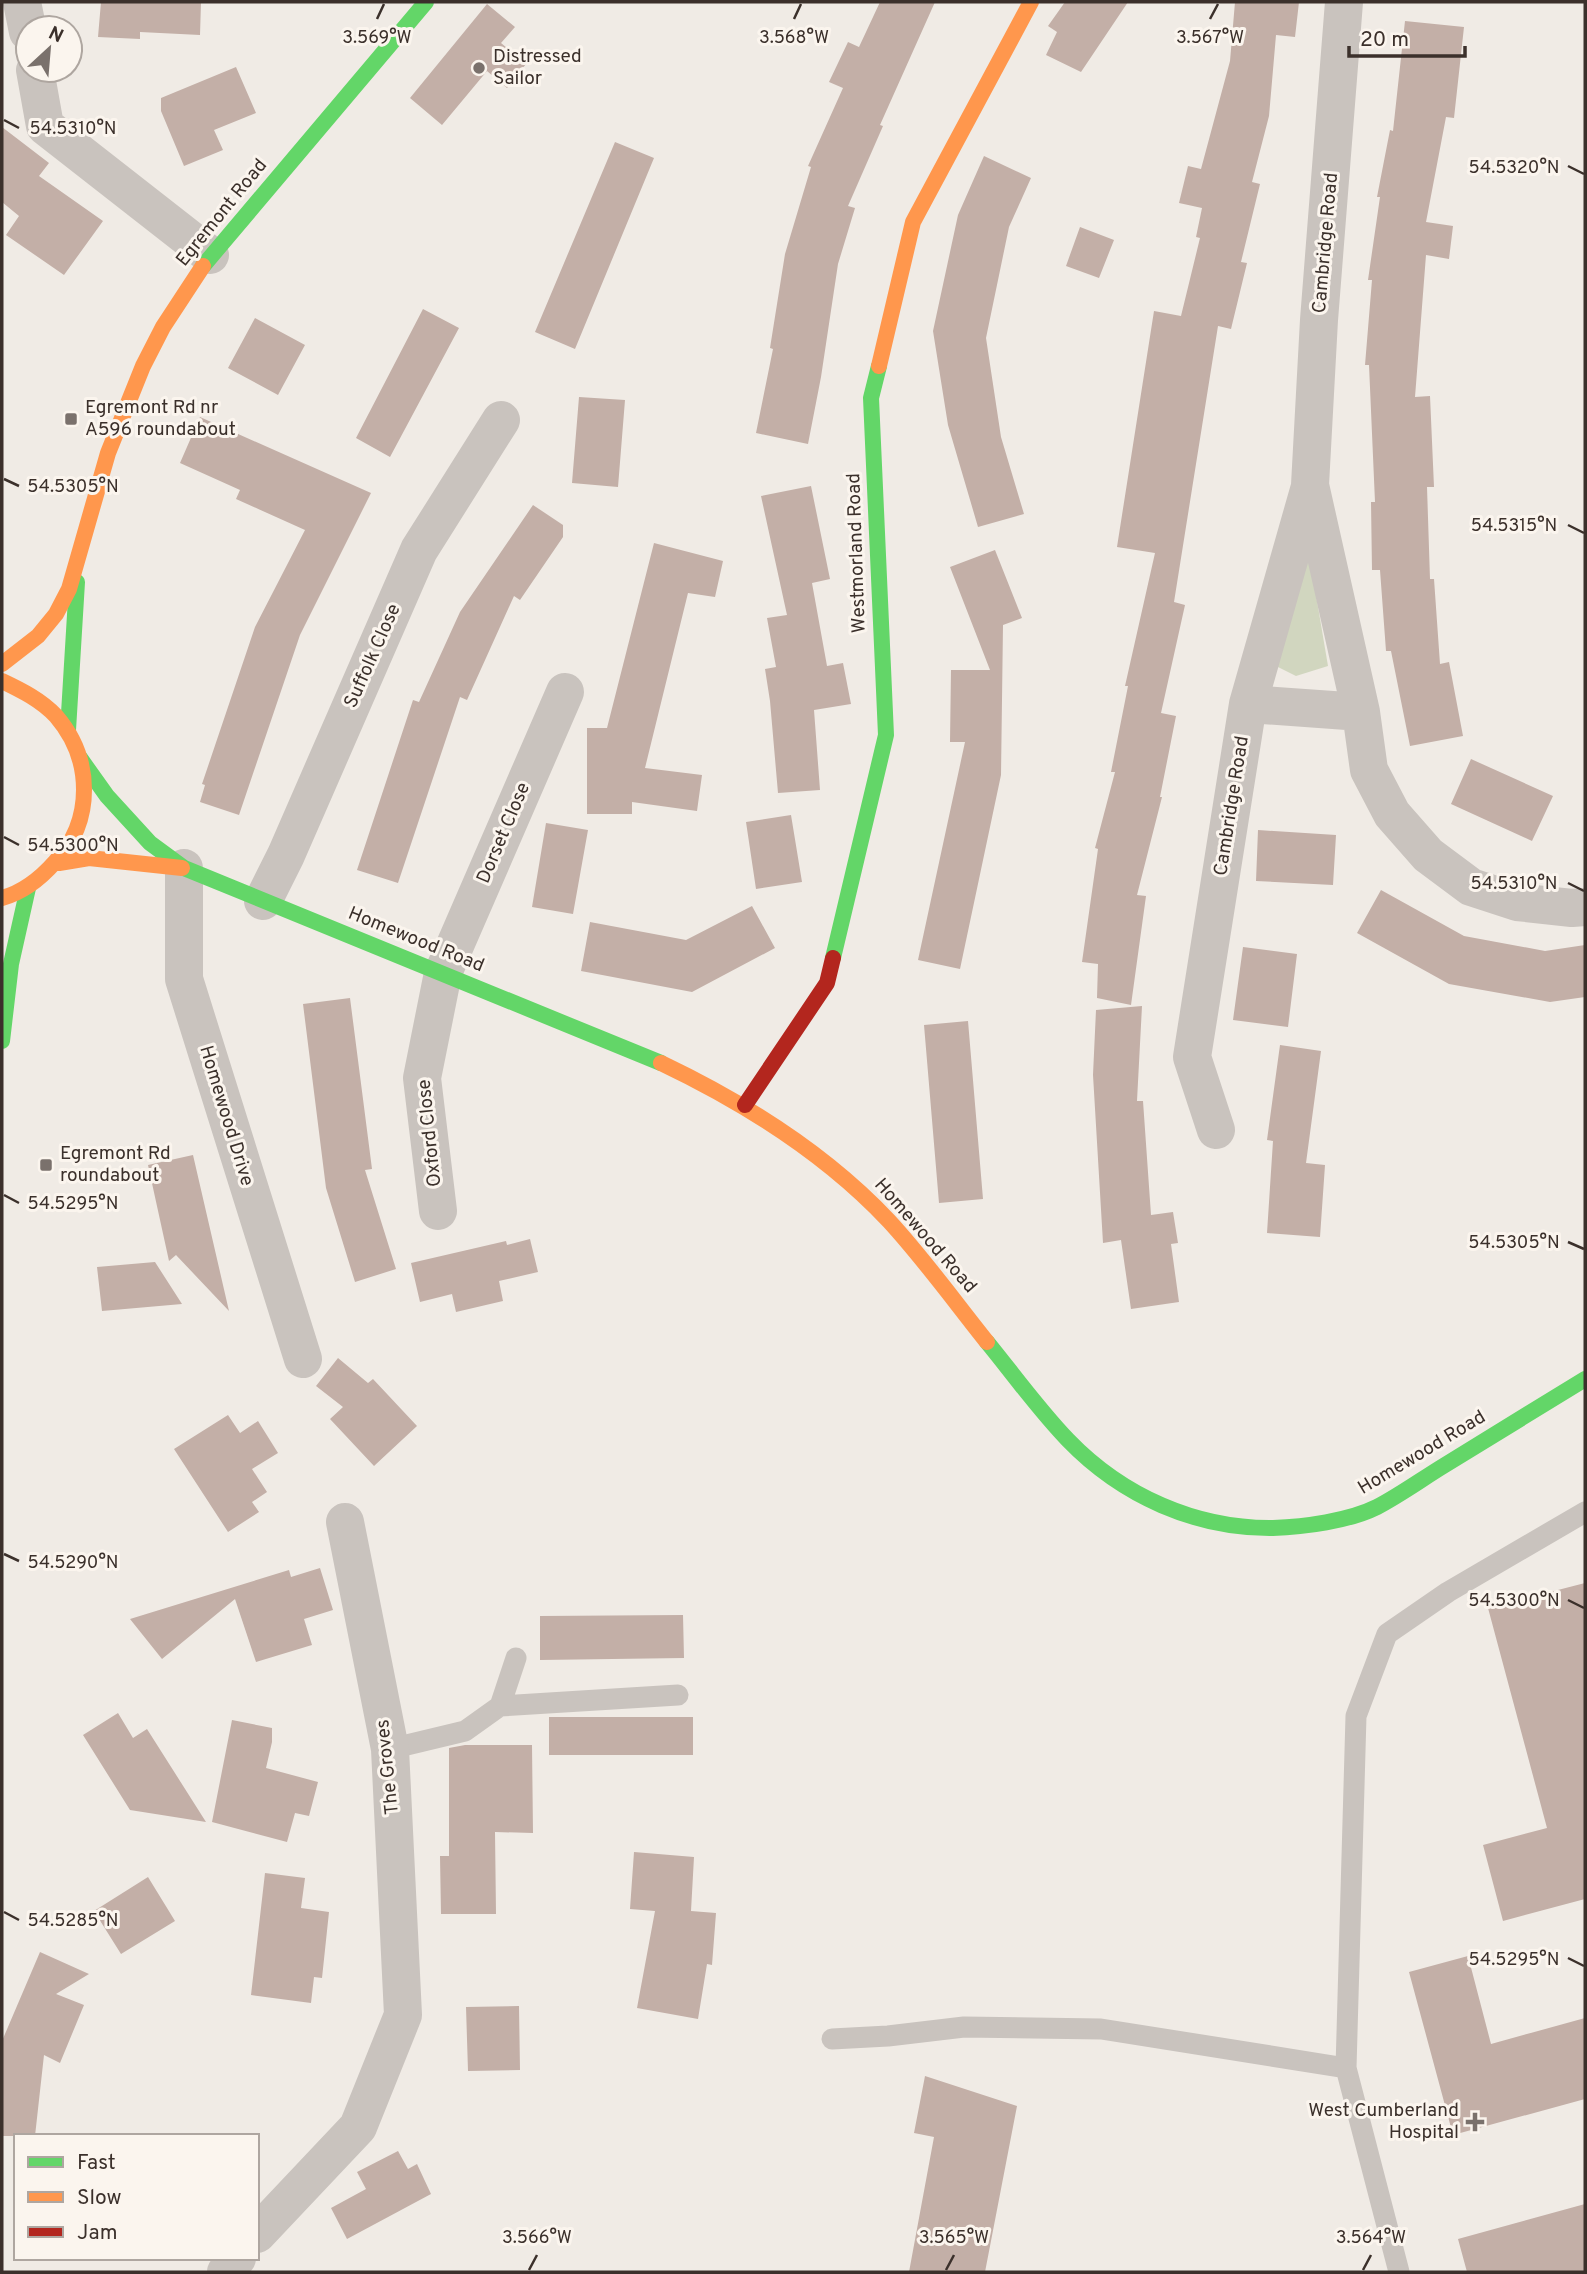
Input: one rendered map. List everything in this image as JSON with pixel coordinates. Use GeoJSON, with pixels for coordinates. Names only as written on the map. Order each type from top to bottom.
{"type":"FeatureCollection","features":[{"type":"Feature","properties":{"kind":"main road","name":"Egremont Road"},"geometry":{"type":"LineString","coordinates":[[78,562],[108,453],[125,407],[163,327],[210,255],[426,2]]}},
{"type":"Feature","properties":{"kind":"main road","name":"Westmorland Road"},"geometry":{"type":"LineString","coordinates":[[745,1105],[827,983],[886,735],[871,398],[913,222],[1031,2]]}},
{"type":"Feature","properties":{"kind":"main road"},"geometry":{"type":"LineString","coordinates":[[2,664],[38,636],[56,614],[69,589],[78,562]]}},
{"type":"Feature","properties":{"kind":"main road"},"geometry":{"type":"LineString","coordinates":[[68,730],[78,562]]}},
{"type":"Feature","properties":{"kind":"main road"},"geometry":{"type":"LineString","coordinates":[[2,681],[21,688],[55,713],[68,730],[80,758],[85,779],[85,802],[76,834],[59,863],[28,888],[2,898]]}},
{"type":"Feature","properties":{"kind":"main road"},"geometry":{"type":"LineString","coordinates":[[80,758],[107,796],[150,843],[184,868]]}},
{"type":"Feature","properties":{"kind":"main road"},"geometry":{"type":"LineString","coordinates":[[59,863],[89,858],[184,868]]}},
{"type":"Feature","properties":{"kind":"main road","name":"Homewood Road"},"geometry":{"type":"LineString","coordinates":[[184,868],[655,1060],[745,1105],[794,1137],[882,1213],[1069,1441],[1096,1467],[1158,1506],[1229,1527],[1304,1527],[1340,1521],[1375,1508],[1585,1379]]}},
{"type":"Feature","properties":{"kind":"main road"},"geometry":{"type":"LineString","coordinates":[[2,1041],[13,946],[28,888]]}},
{"type":"Feature","properties":{"kind":"street","name":"Cambridge Road"},"geometry":{"type":"LineString","coordinates":[[1216,1130],[1192,1057],[1248,704],[1310,485],[1319,320],[1344,2]]}},
{"type":"Feature","properties":{"kind":"street"},"geometry":{"type":"LineString","coordinates":[[38,84],[45,126],[210,255]]}},
{"type":"Feature","properties":{"kind":"street","name":"Suffolk Close"},"geometry":{"type":"LineString","coordinates":[[263,901],[286,855],[419,550],[501,420]]}},
{"type":"Feature","properties":{"kind":"street","name":"Cambridge Road"},"geometry":{"type":"LineString","coordinates":[[1310,485],[1361,712],[1369,770],[1392,814],[1428,855],[1471,887],[1517,902],[1585,907]]}},
{"type":"Feature","properties":{"kind":"street","name":"Dorset Close"},"geometry":{"type":"LineString","coordinates":[[443,973],[565,692]]}},
{"type":"Feature","properties":{"kind":"street"},"geometry":{"type":"LineString","coordinates":[[1248,704],[1361,712]]}},
{"type":"Feature","properties":{"kind":"street","name":"Homewood Drive"},"geometry":{"type":"LineString","coordinates":[[184,868],[184,979],[303,1359]]}},
{"type":"Feature","properties":{"kind":"street","name":"Oxford Close"},"geometry":{"type":"LineString","coordinates":[[438,1211],[422,1078],[443,973]]}},
{"type":"Feature","properties":{"kind":"street","name":"The Groves"},"geometry":{"type":"LineString","coordinates":[[259,2232],[358,2127],[403,2015],[390,1749],[345,1522]]}},
{"type":"Feature","properties":{"kind":"lane"},"geometry":{"type":"LineString","coordinates":[[1399,2272],[1346,2068],[1356,1716],[1387,1634],[1448,1592],[1585,1512]]}},
{"type":"Feature","properties":{"kind":"lane"},"geometry":{"type":"LineString","coordinates":[[500,1706],[516,1658]]}},
{"type":"Feature","properties":{"kind":"lane"},"geometry":{"type":"LineString","coordinates":[[390,1749],[466,1731],[500,1706],[678,1695]]}},
{"type":"Feature","properties":{"kind":"lane"},"geometry":{"type":"LineString","coordinates":[[832,2039],[964,2027],[1101,2029],[1346,2068]]}},
{"type":"Feature","properties":{"kind":"green space"},"geometry":{"type":"Polygon","coordinates":[[[1308,548],[1328,666],[1296,676],[1276,666],[1308,548]]]}},
{"type":"Feature","properties":{"kind":"building"},"geometry":{"type":"Polygon","coordinates":[[[101,2],[201,2],[200,35],[140,32],[140,39],[98,37],[101,2]]]}},
{"type":"Feature","properties":{"kind":"building"},"geometry":{"type":"Polygon","coordinates":[[[880,2],[935,2],[880,125],[883,126],[848,206],[855,208],[838,264],[808,444],[756,433],[773,349],[770,348],[785,254],[811,167],[808,166],[843,88],[829,82],[848,42],[859,47],[880,2]]]}},
{"type":"Feature","properties":{"kind":"building"},"geometry":{"type":"Polygon","coordinates":[[[1065,2],[1128,2],[1081,72],[1046,55],[1057,32],[1048,26],[1065,2]]]}},
{"type":"Feature","properties":{"kind":"building"},"geometry":{"type":"Polygon","coordinates":[[[1235,2],[1299,2],[1295,37],[1276,35],[1269,116],[1252,182],[1260,184],[1241,262],[1247,263],[1231,329],[1218,326],[1174,602],[1185,605],[1161,713],[1176,716],[1162,797],[1137,895],[1146,896],[1131,1005],[1097,998],[1098,964],[1082,962],[1098,849],[1095,848],[1115,772],[1111,772],[1128,686],[1125,686],[1155,553],[1117,547],[1154,311],[1181,316],[1200,238],[1196,237],[1202,208],[1179,203],[1188,166],[1201,169],[1230,61],[1235,2]]]}},
{"type":"Feature","properties":{"kind":"building","name":"Distressed Sailor"},"geometry":{"type":"Polygon","coordinates":[[[487,4],[515,27],[501,43],[526,64],[507,88],[487,71],[442,125],[410,98],[487,4]]]}},
{"type":"Feature","properties":{"kind":"building"},"geometry":{"type":"Polygon","coordinates":[[[1405,21],[1464,27],[1454,118],[1446,117],[1426,222],[1453,226],[1449,259],[1426,255],[1415,397],[1430,396],[1434,487],[1427,487],[1430,579],[1434,579],[1440,664],[1449,662],[1463,736],[1410,746],[1391,651],[1386,651],[1380,570],[1372,570],[1371,502],[1375,502],[1369,365],[1365,365],[1372,280],[1368,280],[1380,197],[1377,197],[1390,130],[1393,131],[1405,21]]]}},
{"type":"Feature","properties":{"kind":"building"},"geometry":{"type":"Polygon","coordinates":[[[236,67],[256,113],[214,130],[223,150],[184,166],[161,111],[161,98],[236,67]]]}},
{"type":"Feature","properties":{"kind":"building"},"geometry":{"type":"Polygon","coordinates":[[[2,127],[49,163],[39,176],[103,221],[64,275],[6,235],[19,216],[2,202],[2,127]]]}},
{"type":"Feature","properties":{"kind":"building"},"geometry":{"type":"Polygon","coordinates":[[[615,142],[654,158],[575,349],[535,332],[615,142]]]}},
{"type":"Feature","properties":{"kind":"building"},"geometry":{"type":"Polygon","coordinates":[[[984,156],[1031,178],[1009,227],[986,338],[1001,437],[1024,514],[978,527],[948,425],[933,331],[958,215],[984,156]]]}},
{"type":"Feature","properties":{"kind":"building"},"geometry":{"type":"Polygon","coordinates":[[[1080,227],[1114,240],[1099,278],[1066,266],[1080,227]]]}},
{"type":"Feature","properties":{"kind":"building"},"geometry":{"type":"Polygon","coordinates":[[[423,309],[459,328],[390,457],[356,438],[423,309]]]}},
{"type":"Feature","properties":{"kind":"building"},"geometry":{"type":"Polygon","coordinates":[[[255,318],[305,345],[278,395],[228,368],[255,318]]]}},
{"type":"Feature","properties":{"kind":"building"},"geometry":{"type":"Polygon","coordinates":[[[579,397],[625,400],[618,487],[572,483],[579,397]]]}},
{"type":"Feature","properties":{"kind":"building"},"geometry":{"type":"Polygon","coordinates":[[[200,417],[371,493],[300,635],[239,815],[200,802],[205,785],[202,784],[255,627],[305,530],[236,499],[240,490],[180,463],[200,417]]]}},
{"type":"Feature","properties":{"kind":"building"},"geometry":{"type":"Polygon","coordinates":[[[811,486],[830,579],[812,583],[827,666],[843,663],[851,704],[814,710],[820,790],[778,793],[765,669],[776,667],[767,618],[787,615],[761,496],[811,486]]]}},
{"type":"Feature","properties":{"kind":"building"},"geometry":{"type":"Polygon","coordinates":[[[533,505],[563,525],[563,537],[520,600],[514,596],[467,700],[460,697],[398,883],[357,870],[413,700],[419,702],[460,612],[533,505]]]}},
{"type":"Feature","properties":{"kind":"building"},"geometry":{"type":"Polygon","coordinates":[[[654,543],[723,561],[715,597],[688,593],[645,768],[702,775],[697,811],[632,802],[632,814],[587,814],[587,728],[607,728],[654,543]]]}},
{"type":"Feature","properties":{"kind":"building"},"geometry":{"type":"Polygon","coordinates":[[[995,550],[1022,618],[1003,625],[1001,775],[960,969],[918,960],[965,742],[950,742],[951,670],[990,670],[950,567],[995,550]]]}},
{"type":"Feature","properties":{"kind":"building"},"geometry":{"type":"Polygon","coordinates":[[[1471,759],[1553,796],[1532,841],[1451,804],[1471,759]]]}},
{"type":"Feature","properties":{"kind":"building"},"geometry":{"type":"Polygon","coordinates":[[[791,815],[802,882],[756,889],[746,822],[791,815]]]}},
{"type":"Feature","properties":{"kind":"building"},"geometry":{"type":"Polygon","coordinates":[[[546,823],[588,830],[573,914],[532,907],[546,823]]]}},
{"type":"Feature","properties":{"kind":"building"},"geometry":{"type":"Polygon","coordinates":[[[1258,830],[1336,835],[1333,885],[1256,881],[1258,830]]]}},
{"type":"Feature","properties":{"kind":"building"},"geometry":{"type":"Polygon","coordinates":[[[1381,890],[1464,936],[1545,951],[1585,945],[1585,997],[1550,1002],[1449,984],[1357,933],[1381,890]]]}},
{"type":"Feature","properties":{"kind":"building"},"geometry":{"type":"Polygon","coordinates":[[[752,906],[775,948],[692,992],[581,971],[590,922],[686,940],[752,906]]]}},
{"type":"Feature","properties":{"kind":"building"},"geometry":{"type":"Polygon","coordinates":[[[1243,947],[1297,954],[1288,1027],[1233,1020],[1243,947]]]}},
{"type":"Feature","properties":{"kind":"building"},"geometry":{"type":"Polygon","coordinates":[[[350,998],[372,1169],[365,1170],[396,1269],[355,1282],[326,1188],[303,1004],[350,998]]]}},
{"type":"Feature","properties":{"kind":"building"},"geometry":{"type":"Polygon","coordinates":[[[1142,1006],[1137,1101],[1143,1101],[1151,1215],[1173,1212],[1178,1243],[1171,1244],[1179,1302],[1131,1309],[1121,1240],[1103,1243],[1093,1075],[1096,1010],[1142,1006]]]}},
{"type":"Feature","properties":{"kind":"building"},"geometry":{"type":"Polygon","coordinates":[[[968,1021],[983,1199],[939,1203],[924,1025],[968,1021]]]}},
{"type":"Feature","properties":{"kind":"building"},"geometry":{"type":"Polygon","coordinates":[[[1280,1045],[1321,1051],[1306,1163],[1325,1165],[1320,1237],[1267,1233],[1273,1141],[1267,1140],[1280,1045]]]}},
{"type":"Feature","properties":{"kind":"building"},"geometry":{"type":"Polygon","coordinates":[[[193,1155],[229,1311],[176,1255],[169,1261],[148,1165],[193,1155]]]}},
{"type":"Feature","properties":{"kind":"building"},"geometry":{"type":"Polygon","coordinates":[[[530,1239],[538,1272],[499,1281],[503,1301],[456,1312],[452,1294],[420,1302],[411,1263],[506,1241],[507,1245],[530,1239]]]}},
{"type":"Feature","properties":{"kind":"building"},"geometry":{"type":"Polygon","coordinates":[[[155,1262],[182,1304],[102,1311],[97,1267],[155,1262]]]}},
{"type":"Feature","properties":{"kind":"building"},"geometry":{"type":"Polygon","coordinates":[[[338,1358],[368,1383],[373,1379],[417,1426],[374,1466],[330,1419],[343,1407],[316,1386],[338,1358]]]}},
{"type":"Feature","properties":{"kind":"building"},"geometry":{"type":"Polygon","coordinates":[[[228,1415],[240,1433],[258,1421],[278,1453],[252,1469],[267,1492],[252,1502],[259,1512],[228,1532],[174,1449],[228,1415]]]}},
{"type":"Feature","properties":{"kind":"building"},"geometry":{"type":"Polygon","coordinates":[[[320,1568],[333,1610],[304,1619],[312,1645],[256,1662],[235,1599],[162,1659],[130,1619],[289,1570],[291,1577],[320,1568]]]}},
{"type":"Feature","properties":{"kind":"building"},"geometry":{"type":"Polygon","coordinates":[[[1585,1583],[1585,1899],[1503,1921],[1483,1845],[1547,1828],[1488,1608],[1585,1583]]]}},
{"type":"Feature","properties":{"kind":"building"},"geometry":{"type":"Polygon","coordinates":[[[683,1615],[684,1658],[540,1660],[540,1616],[683,1615]]]}},
{"type":"Feature","properties":{"kind":"building"},"geometry":{"type":"Polygon","coordinates":[[[118,1713],[133,1738],[147,1729],[206,1822],[130,1810],[83,1735],[118,1713]]]}},
{"type":"Feature","properties":{"kind":"building"},"geometry":{"type":"Polygon","coordinates":[[[549,1717],[693,1717],[693,1755],[549,1755],[549,1717]]]}},
{"type":"Feature","properties":{"kind":"building"},"geometry":{"type":"Polygon","coordinates":[[[232,1720],[272,1728],[266,1768],[318,1782],[309,1816],[295,1813],[287,1842],[212,1822],[232,1720]]]}},
{"type":"Feature","properties":{"kind":"building"},"geometry":{"type":"Polygon","coordinates":[[[465,1745],[532,1745],[533,1833],[495,1832],[496,1914],[441,1914],[440,1856],[449,1856],[449,1748],[465,1745]]]}},
{"type":"Feature","properties":{"kind":"building"},"geometry":{"type":"Polygon","coordinates":[[[634,1852],[694,1857],[691,1911],[716,1913],[712,1965],[707,1964],[698,2019],[637,2008],[655,1911],[630,1909],[634,1852]]]}},
{"type":"Feature","properties":{"kind":"building"},"geometry":{"type":"Polygon","coordinates":[[[265,1873],[305,1878],[301,1908],[329,1912],[322,1978],[314,1977],[311,2003],[251,1995],[265,1873]]]}},
{"type":"Feature","properties":{"kind":"building"},"geometry":{"type":"Polygon","coordinates":[[[148,1877],[175,1921],[121,1954],[94,1911],[148,1877]]]}},
{"type":"Feature","properties":{"kind":"building"},"geometry":{"type":"Polygon","coordinates":[[[40,1952],[89,1974],[56,1994],[84,2005],[60,2063],[44,2055],[35,2134],[2,2136],[2,2041],[40,1952]]]}},
{"type":"Feature","properties":{"kind":"building","name":"West Cumberland Hospital"},"geometry":{"type":"Polygon","coordinates":[[[1468,1956],[1491,2044],[1585,2018],[1585,2099],[1453,2135],[1409,1972],[1468,1956]]]}},
{"type":"Feature","properties":{"kind":"building"},"geometry":{"type":"Polygon","coordinates":[[[519,2006],[520,2070],[468,2071],[466,2007],[519,2006]]]}},
{"type":"Feature","properties":{"kind":"building"},"geometry":{"type":"Polygon","coordinates":[[[925,2076],[1017,2106],[985,2272],[909,2272],[934,2137],[914,2133],[925,2076]]]}},
{"type":"Feature","properties":{"kind":"building"},"geometry":{"type":"Polygon","coordinates":[[[398,2151],[408,2169],[417,2164],[431,2194],[347,2239],[331,2208],[366,2189],[357,2172],[398,2151]]]}},
{"type":"Feature","properties":{"kind":"building"},"geometry":{"type":"Polygon","coordinates":[[[1585,2204],[1585,2272],[1467,2272],[1458,2239],[1585,2204]]]}},
{"type":"Feature","properties":{"kind":"traffic: fast"},"geometry":{"type":"LineString","coordinates":[[203,266],[426,2]]}},
{"type":"Feature","properties":{"kind":"traffic: fast"},"geometry":{"type":"LineString","coordinates":[[833,958],[886,735],[871,398],[879,366]]}},
{"type":"Feature","properties":{"kind":"traffic: fast"},"geometry":{"type":"LineString","coordinates":[[68,730],[77,582]]}},
{"type":"Feature","properties":{"kind":"traffic: fast"},"geometry":{"type":"LineString","coordinates":[[80,758],[107,796],[150,843],[184,868],[661,1063]]}},
{"type":"Feature","properties":{"kind":"traffic: fast"},"geometry":{"type":"LineString","coordinates":[[2,1041],[11,964],[28,888]]}},
{"type":"Feature","properties":{"kind":"traffic: fast"},"geometry":{"type":"LineString","coordinates":[[987,1342],[1057,1429],[1112,1478],[1162,1505],[1216,1523],[1244,1527],[1312,1525],[1366,1512],[1585,1379]]}},
{"type":"Feature","properties":{"kind":"traffic: slow"},"geometry":{"type":"LineString","coordinates":[[879,366],[913,222],[1031,2]]}},
{"type":"Feature","properties":{"kind":"traffic: slow"},"geometry":{"type":"LineString","coordinates":[[2,664],[38,636],[56,614],[69,589],[108,453],[143,366],[163,327],[203,266]]}},
{"type":"Feature","properties":{"kind":"traffic: slow"},"geometry":{"type":"LineString","coordinates":[[2,681],[37,700],[56,716],[77,751],[84,790],[77,828],[68,846],[37,879],[2,898]]}},
{"type":"Feature","properties":{"kind":"traffic: slow"},"geometry":{"type":"LineString","coordinates":[[59,863],[89,858],[182,868]]}},
{"type":"Feature","properties":{"kind":"traffic: slow"},"geometry":{"type":"LineString","coordinates":[[661,1063],[753,1113],[838,1173],[902,1235],[987,1342]]}},
{"type":"Feature","properties":{"kind":"traffic: jam"},"geometry":{"type":"LineString","coordinates":[[745,1105],[827,983],[833,958]]}},
{"type":"Feature","properties":{"kind":"place","name":"Distressed Sailor"},"geometry":{"type":"Point","coordinates":[479,68]}},
{"type":"Feature","properties":{"kind":"place","name":"Egremont Rd nr A596 roundabout"},"geometry":{"type":"Point","coordinates":[71,419]}},
{"type":"Feature","properties":{"kind":"place","name":"Egremont Rd roundabout"},"geometry":{"type":"Point","coordinates":[46,1165]}},
{"type":"Feature","properties":{"kind":"place","name":"West Cumberland Hospital"},"geometry":{"type":"Point","coordinates":[1475,2122]}}]}
